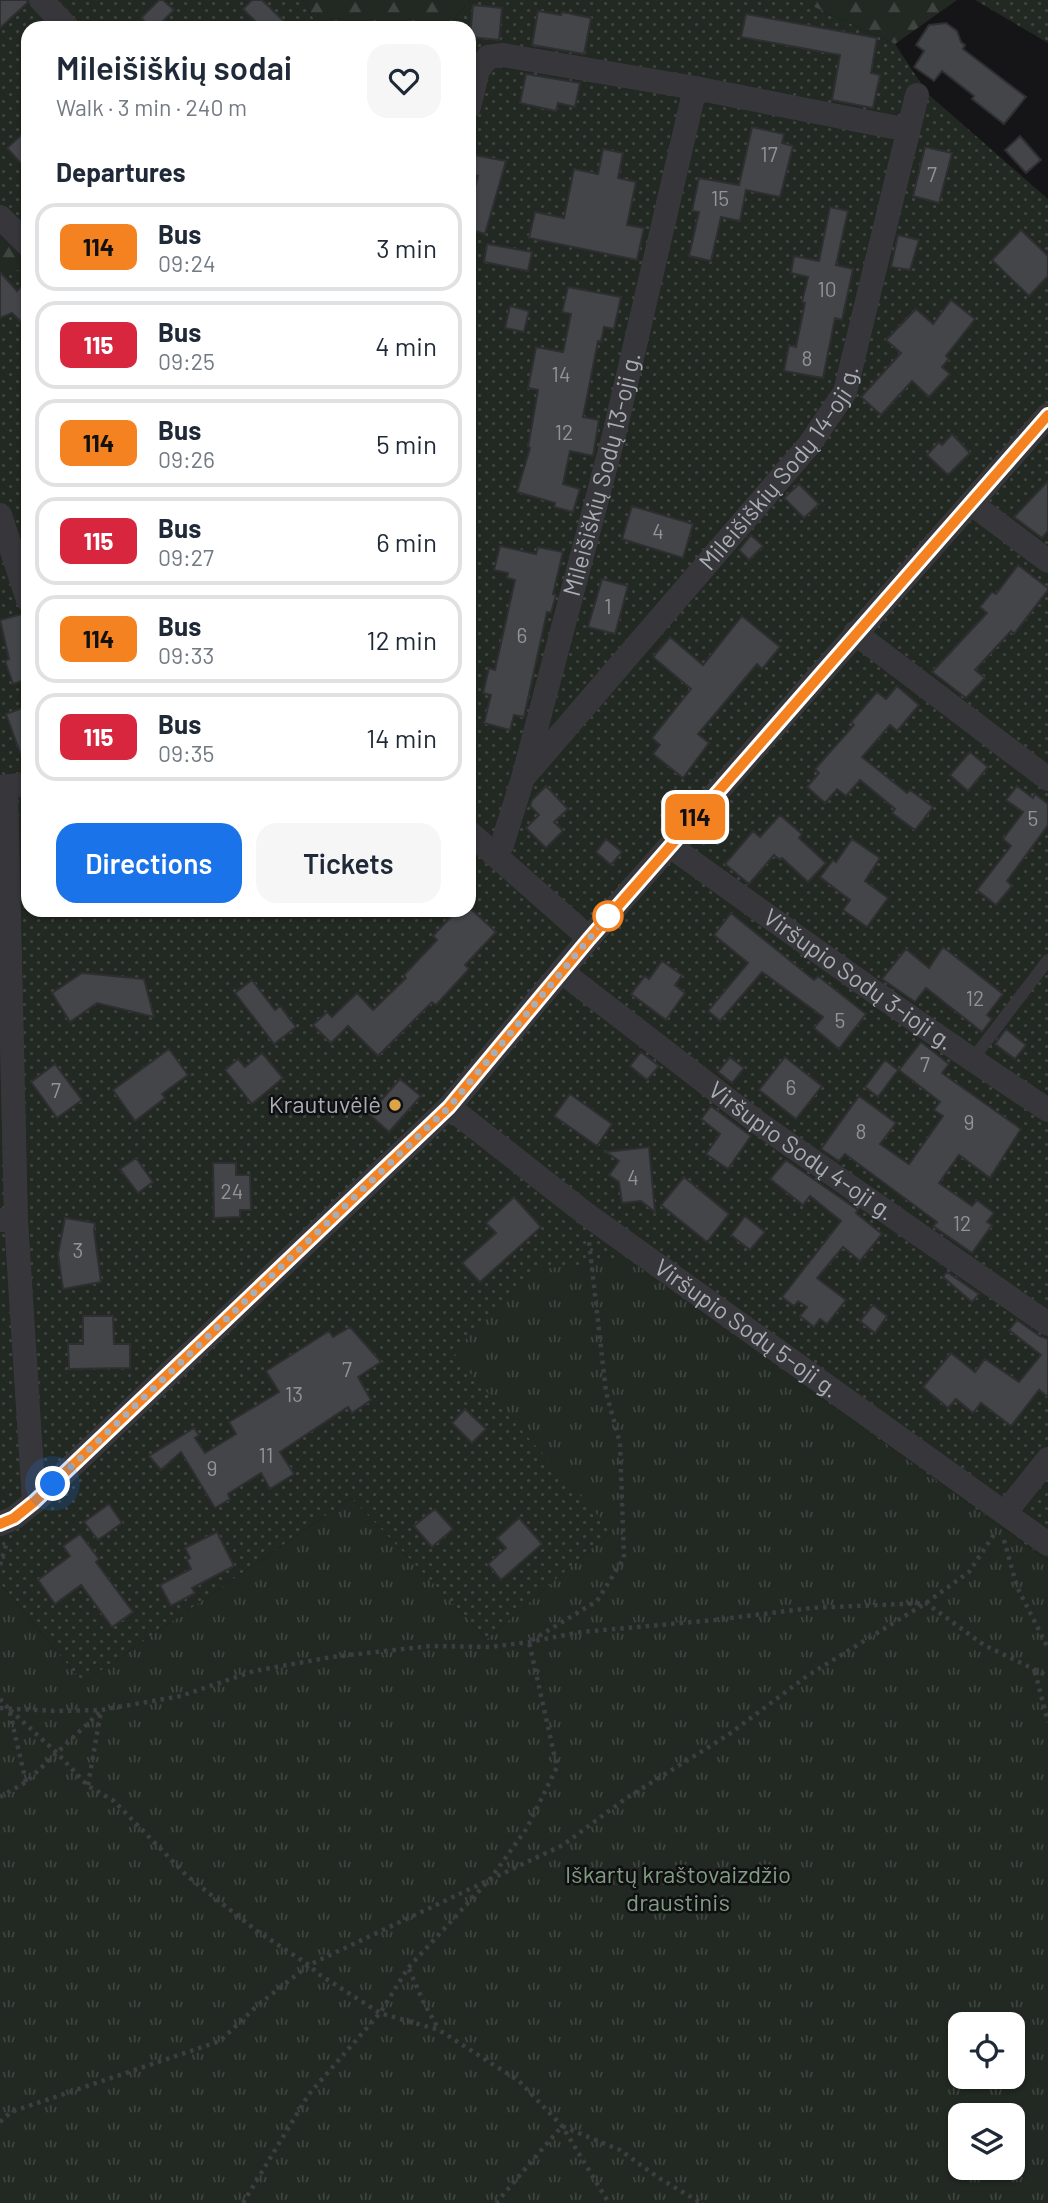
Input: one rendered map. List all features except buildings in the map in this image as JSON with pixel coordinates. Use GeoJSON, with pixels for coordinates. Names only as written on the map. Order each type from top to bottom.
{"type":"FeatureCollection","features":[{"type":"Feature","properties":{"kind":"street"},"geometry":{"type":"LineString","coordinates":[[41,0],[61,21]]}},
{"type":"Feature","properties":{"kind":"street"},"geometry":{"type":"LineString","coordinates":[[476,78],[478,70],[488,57],[503,55],[908,130]]}},
{"type":"Feature","properties":{"kind":"street","name":"Mileišiškių Sodų 13-oji g."},"geometry":{"type":"LineString","coordinates":[[494,855],[502,845],[523,778],[614,435],[695,89]]}},
{"type":"Feature","properties":{"kind":"street","name":"Mileišiškių Sodų 14-oji g."},"geometry":{"type":"LineString","coordinates":[[523,778],[808,444],[845,392],[917,95]]}},
{"type":"Feature","properties":{"kind":"street"},"geometry":{"type":"LineString","coordinates":[[0,217],[21,238]]}},
{"type":"Feature","properties":{"kind":"street"},"geometry":{"type":"LineString","coordinates":[[0,1524],[14,1518],[34,1502],[449,1107],[589,939],[1048,415]]}},
{"type":"Feature","properties":{"kind":"street"},"geometry":{"type":"LineString","coordinates":[[972,504],[1048,561]]}},
{"type":"Feature","properties":{"kind":"street"},"geometry":{"type":"LineString","coordinates":[[0,516],[21,579]]}},
{"type":"Feature","properties":{"kind":"street"},"geometry":{"type":"LineString","coordinates":[[855,634],[1048,779]]}},
{"type":"Feature","properties":{"kind":"street"},"geometry":{"type":"LineString","coordinates":[[11,786],[8,1220],[34,1502]]}},
{"type":"Feature","properties":{"kind":"street"},"geometry":{"type":"LineString","coordinates":[[476,838],[589,939]]}},
{"type":"Feature","properties":{"kind":"street","name":"Viršupio Sodų 3-ioji g."},"geometry":{"type":"LineString","coordinates":[[670,846],[847,973],[1048,1110]]}},
{"type":"Feature","properties":{"kind":"street","name":"Viršupio Sodų 4-oji g."},"geometry":{"type":"LineString","coordinates":[[562,972],[757,1122],[1048,1324]]}},
{"type":"Feature","properties":{"kind":"street","name":"Viršupio Sodų 5-oji g."},"geometry":{"type":"LineString","coordinates":[[449,1107],[586,1214],[1003,1518],[1048,1544]]}},
{"type":"Feature","properties":{"kind":"street"},"geometry":{"type":"LineString","coordinates":[[1003,1518],[1048,1459]]}},
{"type":"Feature","properties":{"kind":"lane"},"geometry":{"type":"LineString","coordinates":[[972,1060],[1048,960]]}},
{"type":"Feature","properties":{"kind":"path"},"geometry":{"type":"LineString","coordinates":[[529,1642],[597,1601],[624,1558],[620,1443],[606,1392],[586,1214]]}},
{"type":"Feature","properties":{"kind":"path"},"geometry":{"type":"LineString","coordinates":[[0,2122],[11,2112],[220,2041],[258,2005],[309,1965],[563,1844],[625,1799],[728,1735],[807,1676],[926,1603],[969,1572],[1003,1518]]}},
{"type":"Feature","properties":{"kind":"path"},"geometry":{"type":"LineString","coordinates":[[1003,1518],[1006,1551],[1017,1587],[1048,1648]]}},
{"type":"Feature","properties":{"kind":"path"},"geometry":{"type":"LineString","coordinates":[[0,1707],[101,1710],[181,1696],[254,1671],[332,1657],[430,1646],[489,1647],[580,1632],[811,1608],[926,1603],[984,1645],[1048,1676]]}},
{"type":"Feature","properties":{"kind":"path"},"geometry":{"type":"LineString","coordinates":[[243,2203],[309,2094],[380,2012],[408,1968],[491,1878],[527,1828],[557,1767],[529,1642]]}},
{"type":"Feature","properties":{"kind":"path"},"geometry":{"type":"LineString","coordinates":[[1034,1671],[1048,1723]]}},
{"type":"Feature","properties":{"kind":"path"},"geometry":{"type":"LineString","coordinates":[[0,1699],[88,1786],[114,1801],[187,1876],[257,1931],[380,2012],[439,2030],[519,2081],[562,2126],[609,2203]]}},
{"type":"Feature","properties":{"kind":"path"},"geometry":{"type":"LineString","coordinates":[[9,1709],[26,1782]]}},
{"type":"Feature","properties":{"kind":"path"},"geometry":{"type":"LineString","coordinates":[[0,1797],[26,1782],[101,1710]]}},
{"type":"Feature","properties":{"kind":"path"},"geometry":{"type":"LineString","coordinates":[[88,1786],[101,1710]]}},
{"type":"Feature","properties":{"kind":"path"},"geometry":{"type":"LineString","coordinates":[[408,1968],[439,2030]]}},
{"type":"Feature","properties":{"kind":"path"},"geometry":{"type":"LineString","coordinates":[[496,2203],[562,2126]]}},
{"type":"Feature","properties":{"kind":"path"},"geometry":{"type":"LineString","coordinates":[[562,2126],[620,2150],[701,2203]]}},
{"type":"Feature","properties":{"kind":"green space"},"geometry":{"type":"Polygon","coordinates":[[[0,0],[303,0],[315,21],[21,21],[21,917],[476,917],[476,21],[453,21],[470,0],[799,0],[895,44],[928,94],[1048,199],[1048,1561],[627,1259],[612,1531],[487,1639],[351,1498],[83,1683],[0,1583],[0,0]]]}},
{"type":"Feature","properties":{"kind":"green space"},"geometry":{"type":"Polygon","coordinates":[[[303,0],[470,0],[453,21],[315,21],[303,0]]]}},
{"type":"Feature","properties":{"kind":"green space"},"geometry":{"type":"Polygon","coordinates":[[[799,0],[957,0],[895,44],[799,0]]]}},
{"type":"Feature","properties":{"kind":"green space"},"geometry":{"type":"Polygon","coordinates":[[[975,0],[1048,0],[1048,43],[975,0]]]}},
{"type":"Feature","properties":{"kind":"green space"},"geometry":{"type":"Polygon","coordinates":[[[0,228],[21,250],[21,270],[0,274],[0,228]]]}},
{"type":"Feature","properties":{"kind":"green space","name":"Iškartų kraštovaizdžio draustinis"},"geometry":{"type":"Polygon","coordinates":[[[628,1259],[1048,1561],[1048,2203],[0,2203],[0,1583],[83,1683],[351,1498],[487,1639],[612,1531],[452,1353],[535,1270],[628,1259]]]}},
{"type":"Feature","properties":{"kind":"bus line","name":"114"},"geometry":{"type":"LineString","coordinates":[[0,1524],[14,1518],[34,1502],[449,1107],[589,939],[1048,415]]}},
{"type":"Feature","properties":{"kind":"place","name":"Krautuvėlė"},"geometry":{"type":"Point","coordinates":[395,1105]}},
{"type":"Feature","properties":{"kind":"route"},"geometry":{"type":"LineString","coordinates":[[53,1484],[449,1107],[608,916]]}}]}
